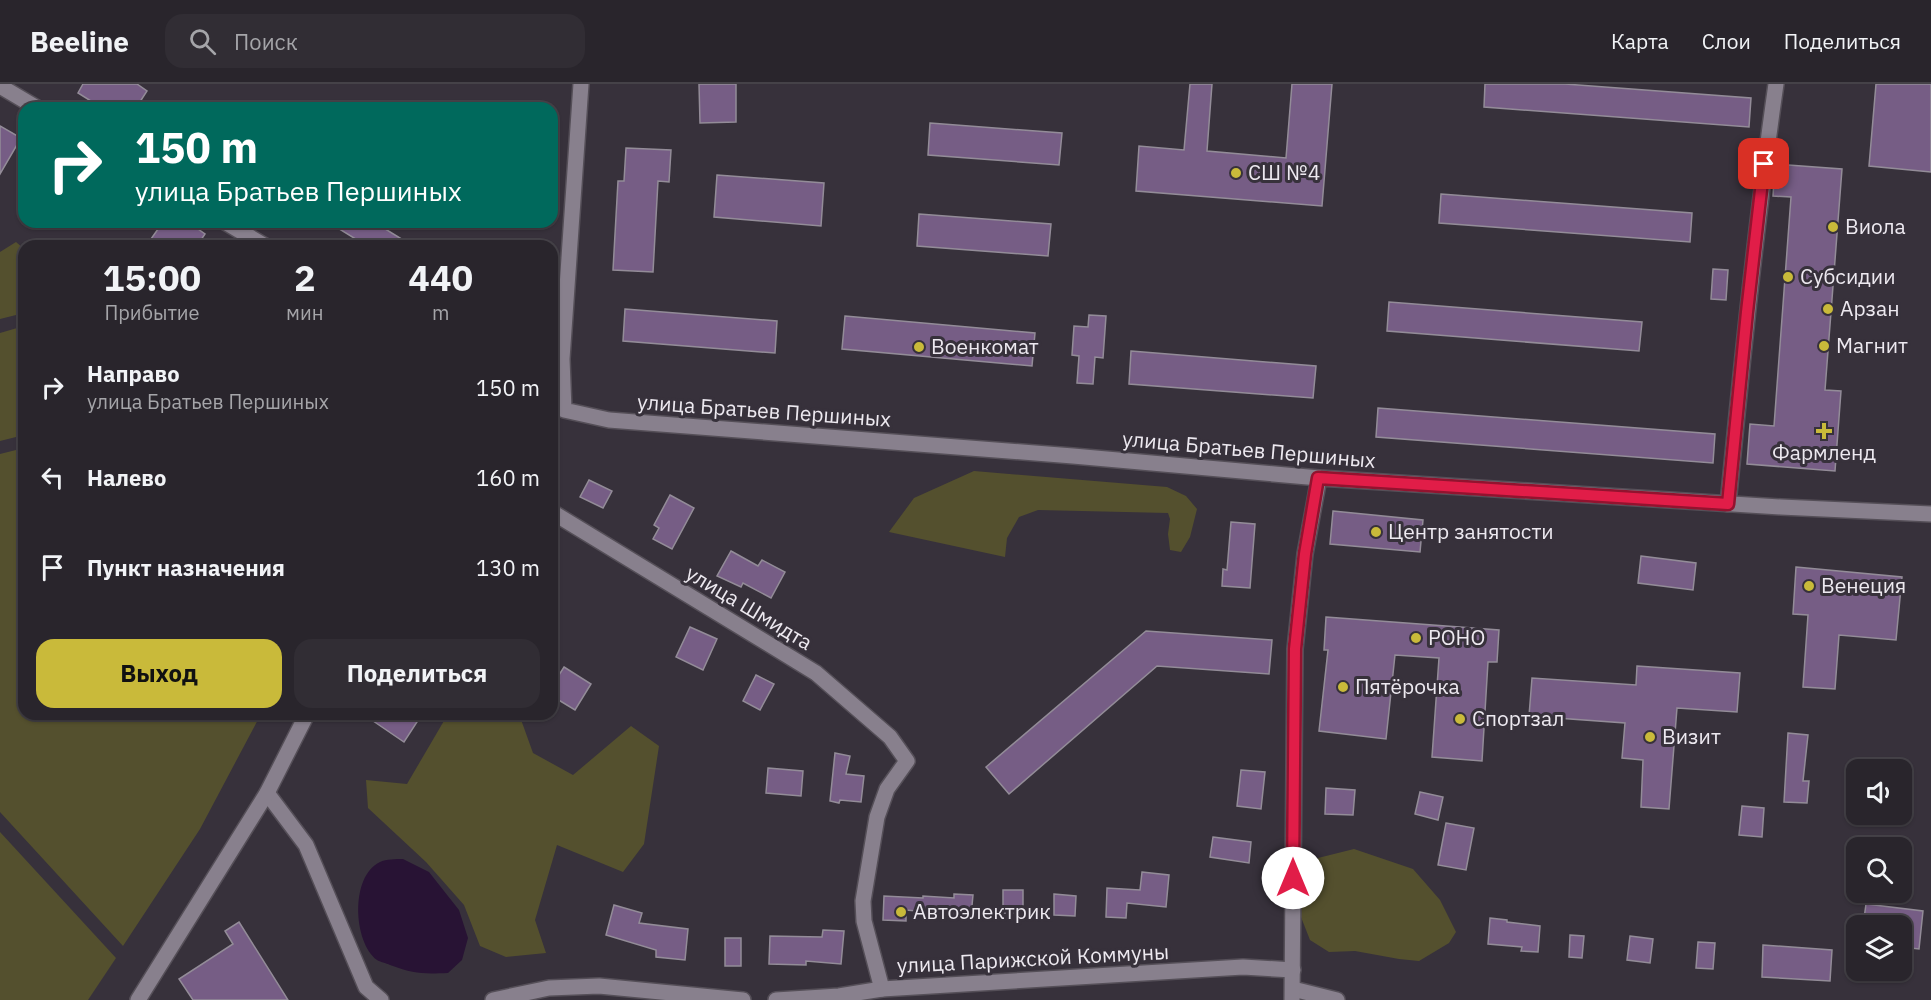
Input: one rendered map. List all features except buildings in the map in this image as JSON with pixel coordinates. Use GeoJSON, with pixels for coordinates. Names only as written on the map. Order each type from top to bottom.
{"type":"FeatureCollection","features":[{"type":"Feature","properties":{"kind":"street"},"geometry":{"type":"LineString","coordinates":[[558,411],[581,84]]}},
{"type":"Feature","properties":{"kind":"street"},"geometry":{"type":"LineString","coordinates":[[1728,504],[1761,184],[1776,84]]}},
{"type":"Feature","properties":{"kind":"street"},"geometry":{"type":"LineString","coordinates":[[0,86],[27,102]]}},
{"type":"Feature","properties":{"kind":"street"},"geometry":{"type":"LineString","coordinates":[[235,228],[255,240]]}},
{"type":"Feature","properties":{"kind":"street","name":"улица Братьев Першиных"},"geometry":{"type":"LineString","coordinates":[[558,411],[609,420],[1061,455],[1318,478],[1728,504],[1931,514]]}},
{"type":"Feature","properties":{"kind":"street"},"geometry":{"type":"LineString","coordinates":[[1318,478],[1305,554],[1295,649],[1292,995],[1337,1000]]}},
{"type":"Feature","properties":{"kind":"street","name":"улица Шмидта"},"geometry":{"type":"LineString","coordinates":[[558,516],[816,673],[890,737],[908,761],[887,789],[877,817],[863,901],[864,921],[882,989]]}},
{"type":"Feature","properties":{"kind":"street"},"geometry":{"type":"LineString","coordinates":[[138,1000],[267,793],[304,720]]}},
{"type":"Feature","properties":{"kind":"street"},"geometry":{"type":"LineString","coordinates":[[267,793],[306,845],[366,987],[381,1000]]}},
{"type":"Feature","properties":{"kind":"street","name":"улица Парижской Коммуны"},"geometry":{"type":"LineString","coordinates":[[776,1000],[838,998],[882,989],[1244,967],[1293,970]]}},
{"type":"Feature","properties":{"kind":"street"},"geometry":{"type":"LineString","coordinates":[[493,1000],[549,988],[599,986],[743,1000]]}},
{"type":"Feature","properties":{"kind":"shaded area"},"geometry":{"type":"Polygon","coordinates":[[[16,242],[18,244],[18,314],[0,319],[0,252],[16,242]]]}},
{"type":"Feature","properties":{"kind":"shaded area"},"geometry":{"type":"Polygon","coordinates":[[[18,328],[18,436],[0,441],[0,333],[18,328]]]}},
{"type":"Feature","properties":{"kind":"shaded area"},"geometry":{"type":"Polygon","coordinates":[[[18,450],[18,720],[258,720],[200,829],[123,946],[0,812],[0,454],[18,450]]]}},
{"type":"Feature","properties":{"kind":"shaded area"},"geometry":{"type":"Polygon","coordinates":[[[974,471],[1167,487],[1186,496],[1197,509],[1190,537],[1181,552],[1170,550],[1168,513],[1038,510],[1019,517],[1007,538],[1005,557],[889,532],[914,498],[974,471]]]}},
{"type":"Feature","properties":{"kind":"shaded area"},"geometry":{"type":"Polygon","coordinates":[[[444,720],[521,720],[533,753],[573,775],[631,726],[659,746],[644,844],[623,872],[557,845],[535,920],[546,953],[506,957],[480,946],[464,905],[426,862],[368,808],[366,780],[407,784],[444,720]]]}},
{"type":"Feature","properties":{"kind":"shaded area"},"geometry":{"type":"Polygon","coordinates":[[[0,832],[116,958],[88,1000],[0,1000],[0,832]]]}},
{"type":"Feature","properties":{"kind":"shaded area"},"geometry":{"type":"Polygon","coordinates":[[[1354,849],[1413,869],[1440,900],[1456,932],[1449,943],[1419,961],[1355,951],[1329,952],[1310,940],[1299,912],[1312,884],[1318,858],[1354,849]]]}},
{"type":"Feature","properties":{"kind":"shaded area"},"geometry":{"type":"Polygon","coordinates":[[[403,859],[429,872],[459,910],[468,938],[462,960],[448,973],[412,972],[377,960],[363,939],[358,910],[360,894],[370,869],[380,862],[403,859]]]}},
{"type":"Feature","properties":{"kind":"place","name":"СШ №4"},"geometry":{"type":"Point","coordinates":[1236,173]}},
{"type":"Feature","properties":{"kind":"place","name":"Виола"},"geometry":{"type":"Point","coordinates":[1833,227]}},
{"type":"Feature","properties":{"kind":"place","name":"Субсидии"},"geometry":{"type":"Point","coordinates":[1788,277]}},
{"type":"Feature","properties":{"kind":"place","name":"Арзан"},"geometry":{"type":"Point","coordinates":[1828,309]}},
{"type":"Feature","properties":{"kind":"place","name":"Магнит"},"geometry":{"type":"Point","coordinates":[1824,346]}},
{"type":"Feature","properties":{"kind":"place","name":"Военкомат"},"geometry":{"type":"Point","coordinates":[919,347]}},
{"type":"Feature","properties":{"kind":"place","name":"Фармленд"},"geometry":{"type":"Point","coordinates":[1824,431]}},
{"type":"Feature","properties":{"kind":"place","name":"Центр занятости"},"geometry":{"type":"Point","coordinates":[1376,532]}},
{"type":"Feature","properties":{"kind":"place","name":"Венеция"},"geometry":{"type":"Point","coordinates":[1809,586]}},
{"type":"Feature","properties":{"kind":"place","name":"РОНО"},"geometry":{"type":"Point","coordinates":[1416,638]}},
{"type":"Feature","properties":{"kind":"place","name":"Пятёрочка"},"geometry":{"type":"Point","coordinates":[1343,687]}},
{"type":"Feature","properties":{"kind":"place","name":"Спортзал"},"geometry":{"type":"Point","coordinates":[1460,719]}},
{"type":"Feature","properties":{"kind":"place","name":"Визит"},"geometry":{"type":"Point","coordinates":[1650,737]}},
{"type":"Feature","properties":{"kind":"place","name":"Автоэлектрик"},"geometry":{"type":"Point","coordinates":[901,912]}},
{"type":"Feature","properties":{"kind":"route"},"geometry":{"type":"LineString","coordinates":[[1293,878],[1295,649],[1305,554],[1318,478],[1728,504],[1764,164]]}}]}
